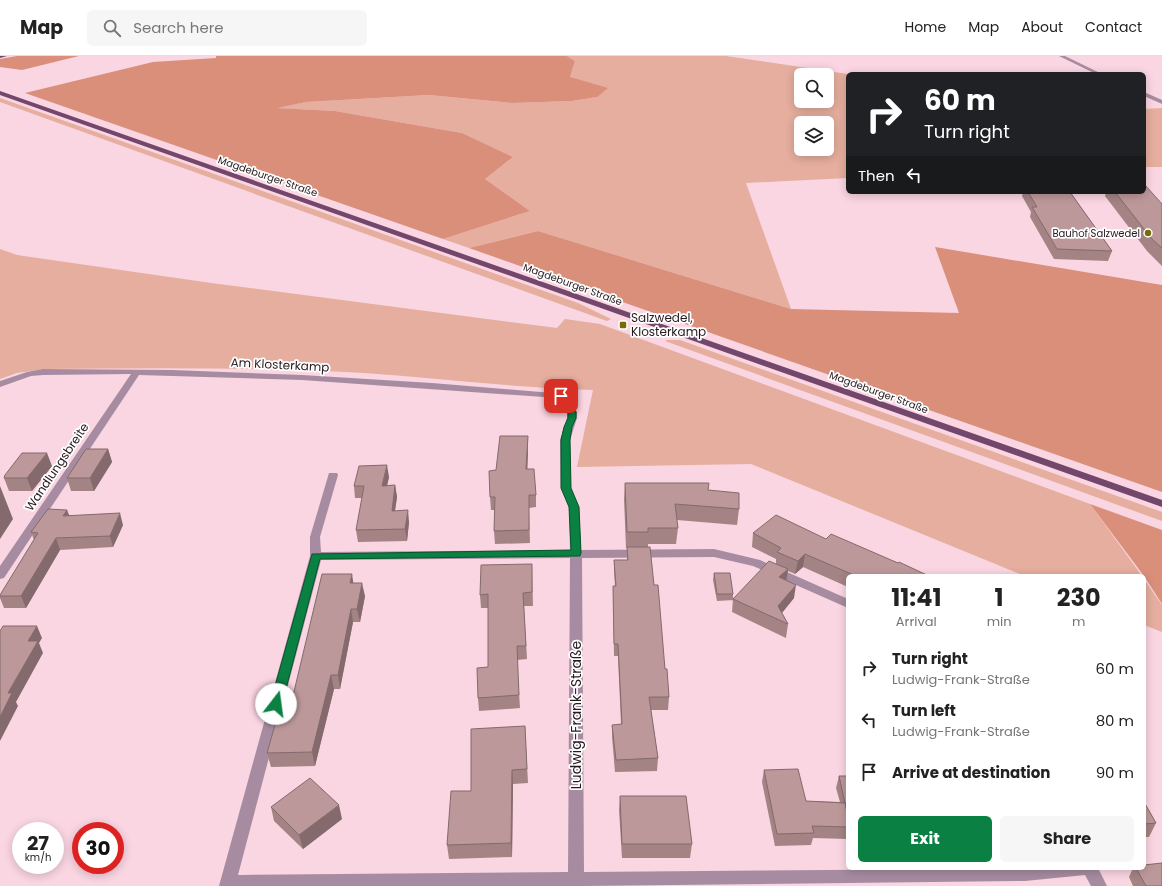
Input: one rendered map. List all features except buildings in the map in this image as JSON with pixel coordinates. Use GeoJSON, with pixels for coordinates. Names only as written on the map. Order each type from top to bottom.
{"type":"FeatureCollection","features":[{"type":"Feature","properties":{"kind":"main road"},"geometry":{"type":"LineString","coordinates":[[0,57],[5,56]]}},
{"type":"Feature","properties":{"kind":"main road","name":"Magdeburger Straße"},"geometry":{"type":"LineString","coordinates":[[0,93],[1162,504]]}},
{"type":"Feature","properties":{"kind":"street"},"geometry":{"type":"LineString","coordinates":[[1061,56],[1096,72]]}},
{"type":"Feature","properties":{"kind":"street"},"geometry":{"type":"LineString","coordinates":[[1146,95],[1162,102]]}},
{"type":"Feature","properties":{"kind":"street","name":"Am Klosterkamp"},"geometry":{"type":"LineString","coordinates":[[0,384],[30,374],[42,372],[136,373],[227,375],[411,383],[561,396]]}},
{"type":"Feature","properties":{"kind":"street","name":"Wandlungsbreite"},"geometry":{"type":"LineString","coordinates":[[0,576],[136,373]]}},
{"type":"Feature","properties":{"kind":"street","name":"Ludwig-Frank-Straße"},"geometry":{"type":"LineString","coordinates":[[561,396],[572,412],[572,418],[565,440],[566,488],[574,507],[576,553],[576,882]]}},
{"type":"Feature","properties":{"kind":"street"},"geometry":{"type":"LineString","coordinates":[[333,475],[315,537],[316,556],[228,884],[576,882],[1025,874],[1068,870]]}},
{"type":"Feature","properties":{"kind":"street"},"geometry":{"type":"LineString","coordinates":[[316,556],[714,553],[734,556],[756,563],[846,603]]}},
{"type":"Feature","properties":{"kind":"street"},"geometry":{"type":"LineString","coordinates":[[1091,870],[1099,886]]}},
{"type":"Feature","properties":{"kind":"shaded area"},"geometry":{"type":"Polygon","coordinates":[[[17,56],[79,56],[22,70],[0,67],[0,59],[17,56]]]}},
{"type":"Feature","properties":{"kind":"shaded area"},"geometry":{"type":"Polygon","coordinates":[[[216,56],[567,56],[575,61],[570,77],[608,88],[597,97],[572,101],[512,103],[429,95],[306,102],[277,108],[335,111],[462,133],[513,157],[485,179],[530,211],[443,239],[25,93],[153,62],[216,58],[216,56]]]}},
{"type":"Feature","properties":{"kind":"shaded area"},"geometry":{"type":"Polygon","coordinates":[[[567,56],[726,56],[807,68],[794,68],[794,108],[834,108],[834,72],[846,74],[846,178],[746,183],[791,309],[538,231],[469,248],[443,239],[530,211],[485,179],[513,157],[462,133],[335,111],[275,108],[306,102],[429,95],[512,103],[572,101],[597,97],[570,77],[575,61],[567,56]]]}},
{"type":"Feature","properties":{"kind":"shaded area"},"geometry":{"type":"Polygon","coordinates":[[[0,98],[578,303],[611,319],[607,321],[0,102],[0,98]]]}},
{"type":"Feature","properties":{"kind":"shaded area"},"geometry":{"type":"Polygon","coordinates":[[[1162,108],[1162,167],[1146,167],[1146,109],[1162,108]]]}},
{"type":"Feature","properties":{"kind":"shaded area"},"geometry":{"type":"Polygon","coordinates":[[[538,231],[791,309],[959,313],[935,247],[1162,285],[1162,492],[469,248],[538,231]]]}},
{"type":"Feature","properties":{"kind":"shaded area"},"geometry":{"type":"Polygon","coordinates":[[[0,249],[17,255],[211,283],[557,328],[565,319],[600,324],[1090,504],[1141,574],[1020,574],[751,464],[577,467],[593,390],[535,387],[364,373],[245,369],[46,369],[17,373],[0,379],[0,249]]]}},
{"type":"Feature","properties":{"kind":"shaded area"},"geometry":{"type":"Polygon","coordinates":[[[680,340],[1162,512],[1162,521],[665,341],[680,340]]]}},
{"type":"Feature","properties":{"kind":"shaded area"},"geometry":{"type":"Polygon","coordinates":[[[1090,504],[1162,530],[1162,604],[1146,579],[1146,574],[1142,574],[1090,504]]]}},
{"type":"Feature","properties":{"kind":"shaded area"},"geometry":{"type":"Polygon","coordinates":[[[1146,582],[1162,605],[1162,632],[1146,626],[1146,582]]]}},
{"type":"Feature","properties":{"kind":"place","name":"Bauhof Salzwedel"},"geometry":{"type":"Point","coordinates":[1148,233]}},
{"type":"Feature","properties":{"kind":"place","name":"Salzwedel, Klosterkamp"},"geometry":{"type":"Point","coordinates":[623,325]}},
{"type":"Feature","properties":{"kind":"route"},"geometry":{"type":"LineString","coordinates":[[276,704],[316,556],[576,553],[574,507],[566,488],[565,440],[572,418],[572,412],[561,396]]}}]}
